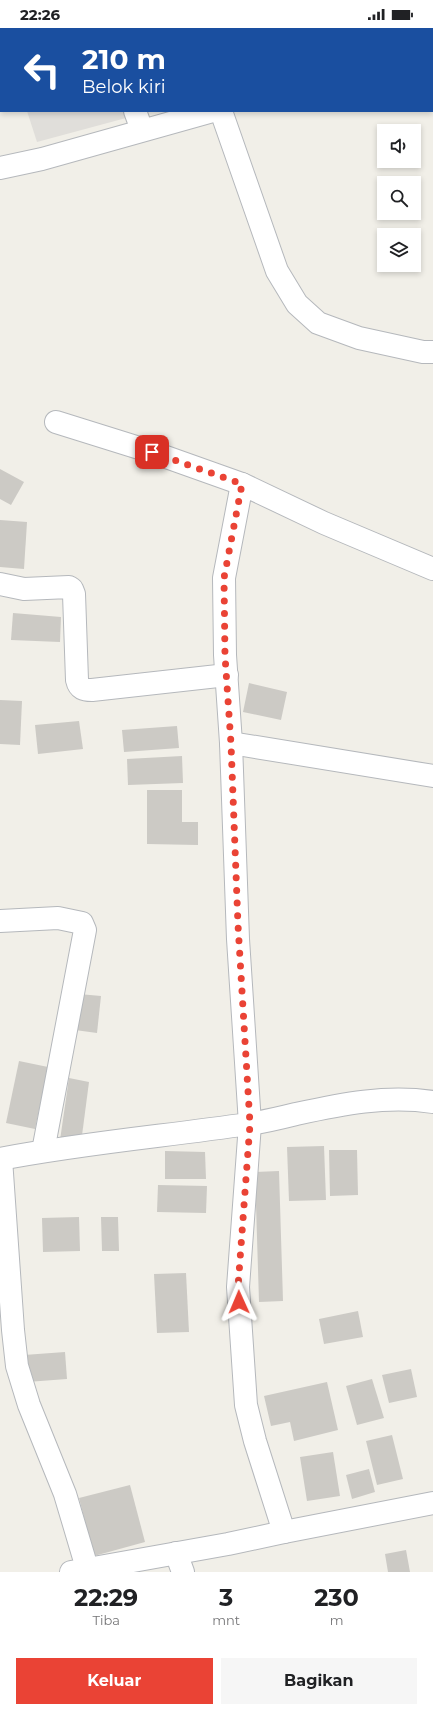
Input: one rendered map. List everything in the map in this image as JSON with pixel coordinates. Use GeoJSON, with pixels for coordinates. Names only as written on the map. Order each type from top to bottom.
{"type":"FeatureCollection","features":[{"type":"Feature","properties":{"kind":"street"},"geometry":{"type":"LineString","coordinates":[[0,168],[42,159],[139,120],[205,112]]}},
{"type":"Feature","properties":{"kind":"street"},"geometry":{"type":"LineString","coordinates":[[221,112],[277,271],[297,304],[318,323],[359,338],[423,352],[433,352]]}},
{"type":"Feature","properties":{"kind":"street"},"geometry":{"type":"LineString","coordinates":[[56,422],[152,452],[242,484],[324,523],[433,569]]}},
{"type":"Feature","properties":{"kind":"street"},"geometry":{"type":"LineString","coordinates":[[242,484],[224,578],[238,931],[250,1124],[238,1287],[246,1405],[284,1532]]}},
{"type":"Feature","properties":{"kind":"street"},"geometry":{"type":"LineString","coordinates":[[0,584],[24,589],[69,587],[72,589],[74,594],[77,680],[78,686],[83,690],[227,675]]}},
{"type":"Feature","properties":{"kind":"street"},"geometry":{"type":"LineString","coordinates":[[231,744],[433,776]]}},
{"type":"Feature","properties":{"kind":"street"},"geometry":{"type":"LineString","coordinates":[[0,920],[58,918],[82,923],[85,930],[43,1151]]}},
{"type":"Feature","properties":{"kind":"street"},"geometry":{"type":"LineString","coordinates":[[433,1102],[411,1099],[390,1099],[339,1105],[250,1124],[163,1134],[43,1151],[1,1159],[17,1366],[29,1405],[65,1494],[79,1570],[180,1563],[284,1532],[433,1503]]}},
{"type":"Feature","properties":{"kind":"shaded area"},"geometry":{"type":"Polygon","coordinates":[[[27,112],[148,112],[37,142],[27,112]]]}},
{"type":"Feature","properties":{"kind":"building"},"geometry":{"type":"Polygon","coordinates":[[[0,469],[24,482],[11,505],[0,499],[0,469]]]}},
{"type":"Feature","properties":{"kind":"building"},"geometry":{"type":"Polygon","coordinates":[[[0,520],[27,522],[24,569],[0,567],[0,520]]]}},
{"type":"Feature","properties":{"kind":"building"},"geometry":{"type":"Polygon","coordinates":[[[13,613],[61,617],[60,642],[11,640],[13,613]]]}},
{"type":"Feature","properties":{"kind":"building"},"geometry":{"type":"Polygon","coordinates":[[[249,683],[287,692],[281,720],[243,712],[249,683]]]}},
{"type":"Feature","properties":{"kind":"building"},"geometry":{"type":"Polygon","coordinates":[[[0,700],[22,701],[20,745],[0,744],[0,700]]]}},
{"type":"Feature","properties":{"kind":"building"},"geometry":{"type":"Polygon","coordinates":[[[79,721],[83,749],[38,754],[35,725],[79,721]]]}},
{"type":"Feature","properties":{"kind":"building"},"geometry":{"type":"Polygon","coordinates":[[[177,726],[179,748],[124,752],[122,730],[177,726]]]}},
{"type":"Feature","properties":{"kind":"building"},"geometry":{"type":"Polygon","coordinates":[[[182,756],[183,783],[128,785],[127,759],[182,756]]]}},
{"type":"Feature","properties":{"kind":"building"},"geometry":{"type":"Polygon","coordinates":[[[147,790],[182,790],[182,822],[198,822],[198,845],[147,844],[147,790]]]}},
{"type":"Feature","properties":{"kind":"building"},"geometry":{"type":"Polygon","coordinates":[[[79,994],[101,996],[97,1033],[75,1030],[79,994]]]}},
{"type":"Feature","properties":{"kind":"building"},"geometry":{"type":"Polygon","coordinates":[[[19,1061],[48,1067],[35,1129],[6,1123],[19,1061]]]}},
{"type":"Feature","properties":{"kind":"building"},"geometry":{"type":"Polygon","coordinates":[[[69,1078],[89,1082],[81,1143],[60,1140],[69,1078]]]}},
{"type":"Feature","properties":{"kind":"building"},"geometry":{"type":"Polygon","coordinates":[[[324,1146],[326,1200],[289,1201],[287,1147],[324,1146]]]}},
{"type":"Feature","properties":{"kind":"building"},"geometry":{"type":"Polygon","coordinates":[[[329,1150],[357,1150],[358,1195],[330,1196],[329,1150]]]}},
{"type":"Feature","properties":{"kind":"building"},"geometry":{"type":"Polygon","coordinates":[[[165,1151],[205,1152],[206,1179],[165,1179],[165,1151]]]}},
{"type":"Feature","properties":{"kind":"building"},"geometry":{"type":"Polygon","coordinates":[[[279,1171],[283,1301],[259,1302],[255,1172],[279,1171]]]}},
{"type":"Feature","properties":{"kind":"building"},"geometry":{"type":"Polygon","coordinates":[[[158,1185],[207,1186],[206,1213],[157,1212],[158,1185]]]}},
{"type":"Feature","properties":{"kind":"building"},"geometry":{"type":"Polygon","coordinates":[[[79,1217],[80,1251],[43,1252],[42,1218],[79,1217]]]}},
{"type":"Feature","properties":{"kind":"building"},"geometry":{"type":"Polygon","coordinates":[[[101,1217],[118,1217],[119,1251],[102,1251],[101,1217]]]}},
{"type":"Feature","properties":{"kind":"building"},"geometry":{"type":"Polygon","coordinates":[[[186,1273],[189,1332],[157,1333],[154,1274],[186,1273]]]}},
{"type":"Feature","properties":{"kind":"building"},"geometry":{"type":"Polygon","coordinates":[[[358,1311],[363,1337],[324,1344],[319,1319],[358,1311]]]}},
{"type":"Feature","properties":{"kind":"building"},"geometry":{"type":"Polygon","coordinates":[[[65,1352],[67,1379],[27,1382],[24,1355],[65,1352]]]}},
{"type":"Feature","properties":{"kind":"building"},"geometry":{"type":"Polygon","coordinates":[[[411,1369],[417,1397],[389,1403],[382,1375],[411,1369]]]}},
{"type":"Feature","properties":{"kind":"building"},"geometry":{"type":"Polygon","coordinates":[[[372,1379],[384,1418],[357,1425],[346,1386],[372,1379]]]}},
{"type":"Feature","properties":{"kind":"building"},"geometry":{"type":"Polygon","coordinates":[[[327,1382],[338,1430],[294,1441],[290,1422],[271,1426],[264,1396],[327,1382]]]}},
{"type":"Feature","properties":{"kind":"building"},"geometry":{"type":"Polygon","coordinates":[[[392,1435],[403,1479],[377,1485],[366,1441],[392,1435]]]}},
{"type":"Feature","properties":{"kind":"building"},"geometry":{"type":"Polygon","coordinates":[[[333,1452],[340,1496],[307,1501],[300,1457],[333,1452]]]}},
{"type":"Feature","properties":{"kind":"building"},"geometry":{"type":"Polygon","coordinates":[[[369,1469],[375,1492],[352,1499],[346,1475],[369,1469]]]}},
{"type":"Feature","properties":{"kind":"building"},"geometry":{"type":"Polygon","coordinates":[[[130,1485],[145,1542],[94,1556],[79,1498],[130,1485]]]}},
{"type":"Feature","properties":{"kind":"building"},"geometry":{"type":"Polygon","coordinates":[[[406,1550],[410,1572],[388,1572],[385,1554],[406,1550]]]}},
{"type":"Feature","properties":{"kind":"route"},"geometry":{"type":"LineString","coordinates":[[152,452],[242,484],[232,528],[224,578],[225,656],[231,744],[234,852],[250,1124],[238,1287],[239,1302]]}}]}
